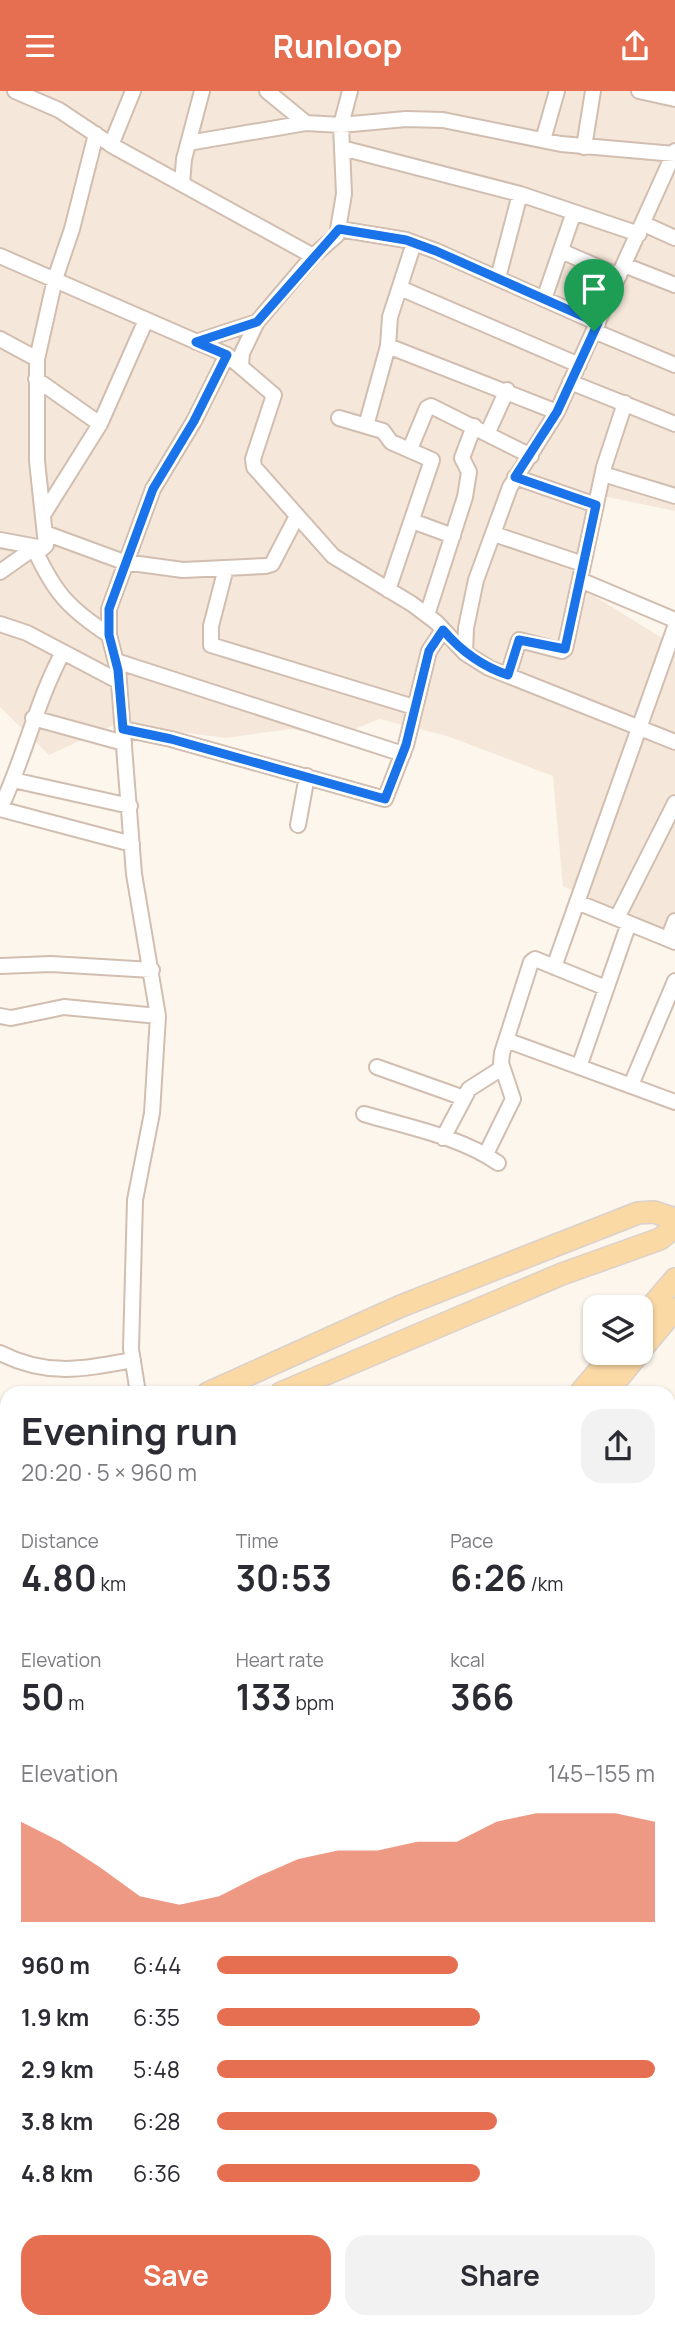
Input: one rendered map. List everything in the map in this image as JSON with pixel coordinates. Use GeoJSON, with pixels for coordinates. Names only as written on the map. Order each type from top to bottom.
{"type":"FeatureCollection","features":[{"type":"Feature","properties":{"kind":"main road"},"geometry":{"type":"LineString","coordinates":[[223,1386],[401,1305],[638,1213],[654,1212],[675,1219]]}},
{"type":"Feature","properties":{"kind":"main road"},"geometry":{"type":"LineString","coordinates":[[298,1386],[562,1274],[660,1239],[675,1227]]}},
{"type":"Feature","properties":{"kind":"main road"},"geometry":{"type":"LineString","coordinates":[[653,1305],[675,1279]]}},
{"type":"Feature","properties":{"kind":"main road"},"geometry":{"type":"LineString","coordinates":[[653,1336],[675,1308]]}},
{"type":"Feature","properties":{"kind":"main road"},"geometry":{"type":"LineString","coordinates":[[586,1386],[604,1365]]}},
{"type":"Feature","properties":{"kind":"main road"},"geometry":{"type":"LineString","coordinates":[[612,1386],[629,1365]]}},
{"type":"Feature","properties":{"kind":"street"},"geometry":{"type":"LineString","coordinates":[[15,91],[60,110],[111,145],[313,256]]}},
{"type":"Feature","properties":{"kind":"street"},"geometry":{"type":"LineString","coordinates":[[111,145],[133,91]]}},
{"type":"Feature","properties":{"kind":"street"},"geometry":{"type":"LineString","coordinates":[[182,184],[188,143],[202,91]]}},
{"type":"Feature","properties":{"kind":"street"},"geometry":{"type":"LineString","coordinates":[[267,91],[306,123]]}},
{"type":"Feature","properties":{"kind":"street"},"geometry":{"type":"LineString","coordinates":[[241,365],[242,353],[257,322],[339,229],[344,194],[341,125],[350,91]]}},
{"type":"Feature","properties":{"kind":"street"},"geometry":{"type":"LineString","coordinates":[[542,140],[556,91]]}},
{"type":"Feature","properties":{"kind":"street"},"geometry":{"type":"LineString","coordinates":[[584,147],[593,91]]}},
{"type":"Feature","properties":{"kind":"street"},"geometry":{"type":"LineString","coordinates":[[639,91],[675,99]]}},
{"type":"Feature","properties":{"kind":"street"},"geometry":{"type":"LineString","coordinates":[[188,143],[306,123],[341,125],[406,119],[443,120],[584,147],[675,153],[557,412],[515,477],[476,580],[466,628],[465,653]]}},
{"type":"Feature","properties":{"kind":"street"},"geometry":{"type":"LineString","coordinates":[[0,540],[45,548],[37,359],[55,279],[72,229],[96,134]]}},
{"type":"Feature","properties":{"kind":"street"},"geometry":{"type":"LineString","coordinates":[[342,148],[675,238]]}},
{"type":"Feature","properties":{"kind":"street"},"geometry":{"type":"LineString","coordinates":[[498,278],[520,194]]}},
{"type":"Feature","properties":{"kind":"street"},"geometry":{"type":"LineString","coordinates":[[544,299],[574,212]]}},
{"type":"Feature","properties":{"kind":"street"},"geometry":{"type":"LineString","coordinates":[[339,229],[414,243],[544,299],[675,365]]}},
{"type":"Feature","properties":{"kind":"street"},"geometry":{"type":"LineString","coordinates":[[366,426],[388,346],[390,317],[414,243]]}},
{"type":"Feature","properties":{"kind":"street"},"geometry":{"type":"LineString","coordinates":[[561,251],[675,285]]}},
{"type":"Feature","properties":{"kind":"street"},"geometry":{"type":"LineString","coordinates":[[0,256],[227,355],[241,365],[274,395],[252,464],[333,557],[426,615],[465,653],[489,668],[675,742]]}},
{"type":"Feature","properties":{"kind":"street"},"geometry":{"type":"LineString","coordinates":[[400,288],[579,365]]}},
{"type":"Feature","properties":{"kind":"street"},"geometry":{"type":"LineString","coordinates":[[43,515],[100,425],[146,320]]}},
{"type":"Feature","properties":{"kind":"street"},"geometry":{"type":"LineString","coordinates":[[196,342],[257,322]]}},
{"type":"Feature","properties":{"kind":"street"},"geometry":{"type":"LineString","coordinates":[[0,339],[37,359]]}},
{"type":"Feature","properties":{"kind":"street"},"geometry":{"type":"LineString","coordinates":[[388,346],[507,390],[557,412]]}},
{"type":"Feature","properties":{"kind":"street"},"geometry":{"type":"LineString","coordinates":[[137,1386],[133,1360],[135,1201],[152,1113],[158,1016],[134,874],[116,661],[109,635],[109,609],[153,489],[194,421],[227,355]]}},
{"type":"Feature","properties":{"kind":"street"},"geometry":{"type":"LineString","coordinates":[[36,379],[100,425]]}},
{"type":"Feature","properties":{"kind":"street"},"geometry":{"type":"LineString","coordinates":[[570,381],[675,424]]}},
{"type":"Feature","properties":{"kind":"street"},"geometry":{"type":"LineString","coordinates":[[488,432],[507,390]]}},
{"type":"Feature","properties":{"kind":"street"},"geometry":{"type":"LineString","coordinates":[[508,675],[519,640],[565,649],[603,474],[625,403]]}},
{"type":"Feature","properties":{"kind":"street"},"geometry":{"type":"LineString","coordinates":[[410,449],[429,407],[488,432],[531,456]]}},
{"type":"Feature","properties":{"kind":"street"},"geometry":{"type":"LineString","coordinates":[[339,418],[383,432],[387,439],[432,460],[388,590]]}},
{"type":"Feature","properties":{"kind":"street"},"geometry":{"type":"LineString","coordinates":[[426,615],[453,536],[469,478],[462,458],[474,426]]}},
{"type":"Feature","properties":{"kind":"street"},"geometry":{"type":"LineString","coordinates":[[603,474],[675,496]]}},
{"type":"Feature","properties":{"kind":"street"},"geometry":{"type":"LineString","coordinates":[[515,477],[596,505]]}},
{"type":"Feature","properties":{"kind":"street"},"geometry":{"type":"LineString","coordinates":[[46,533],[124,562],[183,570],[226,568],[272,564],[297,516]]}},
{"type":"Feature","properties":{"kind":"street"},"geometry":{"type":"LineString","coordinates":[[411,521],[453,536]]}},
{"type":"Feature","properties":{"kind":"street"},"geometry":{"type":"LineString","coordinates":[[494,534],[583,564]]}},
{"type":"Feature","properties":{"kind":"street"},"geometry":{"type":"LineString","coordinates":[[34,548],[52,587],[81,617],[109,635]]}},
{"type":"Feature","properties":{"kind":"street"},"geometry":{"type":"LineString","coordinates":[[0,572],[34,548]]}},
{"type":"Feature","properties":{"kind":"street"},"geometry":{"type":"LineString","coordinates":[[226,568],[211,627],[211,645],[414,708]]}},
{"type":"Feature","properties":{"kind":"street"},"geometry":{"type":"LineString","coordinates":[[580,580],[675,620]]}},
{"type":"Feature","properties":{"kind":"street"},"geometry":{"type":"LineString","coordinates":[[0,624],[27,633],[118,681]]}},
{"type":"Feature","properties":{"kind":"street"},"geometry":{"type":"LineString","coordinates":[[554,967],[675,627]]}},
{"type":"Feature","properties":{"kind":"street"},"geometry":{"type":"LineString","coordinates":[[33,718],[123,736],[171,739],[385,799],[403,754],[429,651],[443,630]]}},
{"type":"Feature","properties":{"kind":"street"},"geometry":{"type":"LineString","coordinates":[[63,652],[33,718],[13,780],[0,809],[132,844]]}},
{"type":"Feature","properties":{"kind":"street"},"geometry":{"type":"LineString","coordinates":[[116,661],[403,754]]}},
{"type":"Feature","properties":{"kind":"street"},"geometry":{"type":"LineString","coordinates":[[298,825],[307,776]]}},
{"type":"Feature","properties":{"kind":"street"},"geometry":{"type":"LineString","coordinates":[[13,780],[130,806]]}},
{"type":"Feature","properties":{"kind":"street"},"geometry":{"type":"LineString","coordinates":[[579,1067],[606,988],[623,921],[675,803]]}},
{"type":"Feature","properties":{"kind":"street"},"geometry":{"type":"LineString","coordinates":[[577,902],[671,940],[675,921]]}},
{"type":"Feature","properties":{"kind":"street"},"geometry":{"type":"LineString","coordinates":[[364,1114],[443,1138],[492,1159],[513,1099],[502,1068],[506,1040],[531,962],[535,959],[606,988]]}},
{"type":"Feature","properties":{"kind":"street"},"geometry":{"type":"LineString","coordinates":[[0,966],[51,964],[152,970]]}},
{"type":"Feature","properties":{"kind":"street"},"geometry":{"type":"LineString","coordinates":[[631,1085],[675,981]]}},
{"type":"Feature","properties":{"kind":"street"},"geometry":{"type":"LineString","coordinates":[[0,1016],[11,1018],[64,1007],[158,1016]]}},
{"type":"Feature","properties":{"kind":"street"},"geometry":{"type":"LineString","coordinates":[[506,1040],[675,1102]]}},
{"type":"Feature","properties":{"kind":"street"},"geometry":{"type":"LineString","coordinates":[[377,1067],[464,1098]]}},
{"type":"Feature","properties":{"kind":"street"},"geometry":{"type":"LineString","coordinates":[[443,1138],[469,1089],[502,1068]]}},
{"type":"Feature","properties":{"kind":"street"},"geometry":{"type":"LineString","coordinates":[[0,1353],[25,1366],[53,1370],[133,1360]]}},
{"type":"Feature","properties":{"kind":"shaded area"},"geometry":{"type":"Polygon","coordinates":[[[0,91],[675,91],[675,511],[598,495],[570,581],[675,646],[675,938],[563,886],[553,776],[447,736],[379,719],[336,737],[290,729],[226,738],[116,724],[49,755],[0,707],[0,91]]]}},
{"type":"Feature","properties":{"kind":"route"},"geometry":{"type":"LineString","coordinates":[[339,229],[406,240],[436,251],[598,323],[594,331],[557,412],[537,447],[515,477],[596,505],[565,649],[562,651],[519,640],[508,675],[489,668],[465,653],[443,630],[429,651],[422,671],[406,745],[385,799],[171,739],[123,729],[118,670],[109,635],[109,609],[153,489],[194,421],[227,355],[196,342],[257,322],[313,256],[337,235],[339,229]]}}]}
